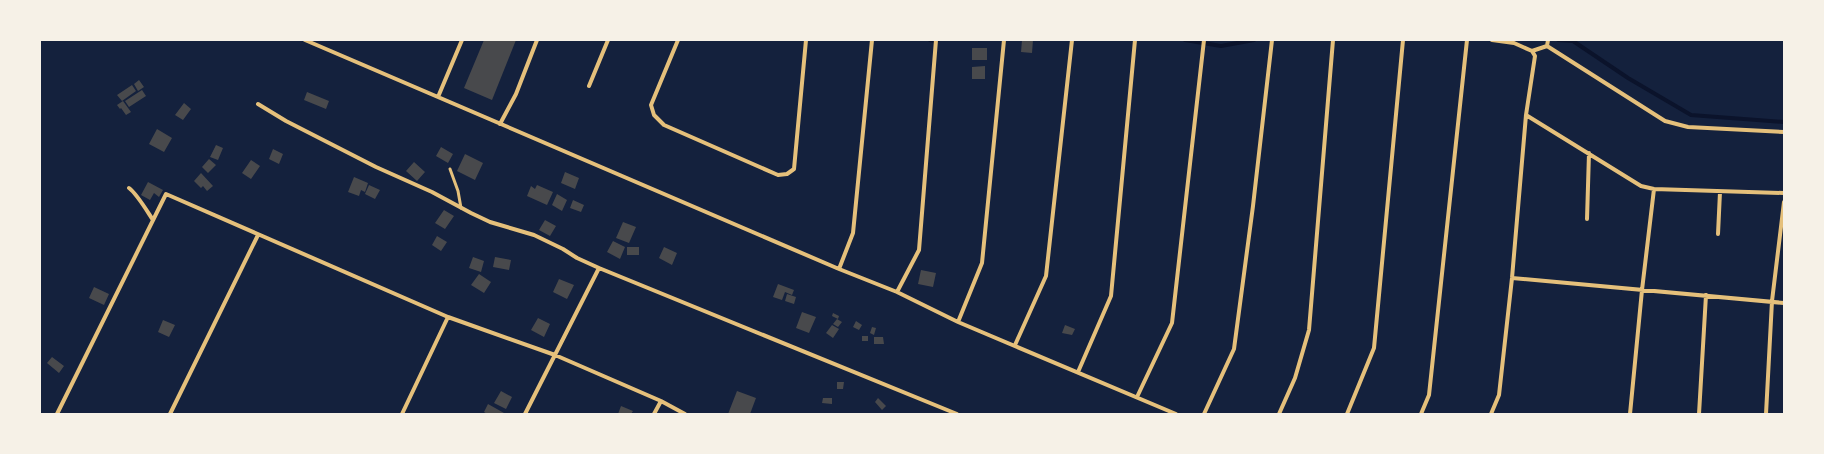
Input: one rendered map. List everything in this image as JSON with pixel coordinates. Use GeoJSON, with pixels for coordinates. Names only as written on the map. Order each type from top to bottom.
{"type":"FeatureCollection","features":[{"type":"Feature","properties":{"kind":"street"},"geometry":{"type":"LineString","coordinates":[[305,40],[839,269],[897,292],[958,322],[1176,414]]}},
{"type":"Feature","properties":{"kind":"street"},"geometry":{"type":"LineString","coordinates":[[438,96],[462,40]]}},
{"type":"Feature","properties":{"kind":"street"},"geometry":{"type":"LineString","coordinates":[[500,124],[516,94],[537,40]]}},
{"type":"Feature","properties":{"kind":"street"},"geometry":{"type":"LineString","coordinates":[[589,86],[608,40]]}},
{"type":"Feature","properties":{"kind":"street"},"geometry":{"type":"LineString","coordinates":[[678,40],[651,105],[654,115],[664,125],[778,175],[787,174],[794,169],[806,40]]}},
{"type":"Feature","properties":{"kind":"street"},"geometry":{"type":"LineString","coordinates":[[839,269],[853,233],[872,40]]}},
{"type":"Feature","properties":{"kind":"street"},"geometry":{"type":"LineString","coordinates":[[897,292],[918,250],[936,40]]}},
{"type":"Feature","properties":{"kind":"street"},"geometry":{"type":"LineString","coordinates":[[958,322],[982,263],[1004,40]]}},
{"type":"Feature","properties":{"kind":"street"},"geometry":{"type":"LineString","coordinates":[[1015,345],[1046,276],[1072,40]]}},
{"type":"Feature","properties":{"kind":"street"},"geometry":{"type":"LineString","coordinates":[[1078,372],[1111,296],[1135,40]]}},
{"type":"Feature","properties":{"kind":"street"},"geometry":{"type":"LineString","coordinates":[[1137,397],[1172,323],[1204,40]]}},
{"type":"Feature","properties":{"kind":"street"},"geometry":{"type":"LineString","coordinates":[[1204,414],[1234,349],[1253,206],[1272,40]]}},
{"type":"Feature","properties":{"kind":"street"},"geometry":{"type":"LineString","coordinates":[[1278,414],[1295,378],[1309,330],[1333,40]]}},
{"type":"Feature","properties":{"kind":"street"},"geometry":{"type":"LineString","coordinates":[[1348,414],[1374,348],[1403,40]]}},
{"type":"Feature","properties":{"kind":"street"},"geometry":{"type":"LineString","coordinates":[[1421,414],[1429,395],[1467,40]]}},
{"type":"Feature","properties":{"kind":"street"},"geometry":{"type":"LineString","coordinates":[[1491,414],[1499,395],[1512,278],[1526,115],[1535,56],[1532,51],[1514,43],[1492,40]]}},
{"type":"Feature","properties":{"kind":"street"},"geometry":{"type":"LineString","coordinates":[[1547,46],[1548,40]]}},
{"type":"Feature","properties":{"kind":"street"},"geometry":{"type":"LineString","coordinates":[[1532,51],[1547,46]]}},
{"type":"Feature","properties":{"kind":"street"},"geometry":{"type":"LineString","coordinates":[[1547,46],[1665,122],[1688,127],[1784,132]]}},
{"type":"Feature","properties":{"kind":"street"},"geometry":{"type":"LineString","coordinates":[[258,104],[286,121],[376,167],[432,192],[490,222],[534,235],[599,268],[957,414]]}},
{"type":"Feature","properties":{"kind":"street"},"geometry":{"type":"LineString","coordinates":[[1526,115],[1641,186],[1720,192],[1784,193]]}},
{"type":"Feature","properties":{"kind":"street"},"geometry":{"type":"LineString","coordinates":[[1587,219],[1589,153]]}},
{"type":"Feature","properties":{"kind":"street"},"geometry":{"type":"LineString","coordinates":[[129,188],[137,195],[139,201],[153,220]]}},
{"type":"Feature","properties":{"kind":"street"},"geometry":{"type":"LineString","coordinates":[[1630,414],[1654,188]]}},
{"type":"Feature","properties":{"kind":"street"},"geometry":{"type":"LineString","coordinates":[[1718,234],[1720,192]]}},
{"type":"Feature","properties":{"kind":"street"},"geometry":{"type":"LineString","coordinates":[[57,414],[166,194],[448,317],[555,355],[661,401],[685,414]]}},
{"type":"Feature","properties":{"kind":"street"},"geometry":{"type":"LineString","coordinates":[[1766,414],[1772,301],[1784,202]]}},
{"type":"Feature","properties":{"kind":"street"},"geometry":{"type":"LineString","coordinates":[[170,414],[258,235]]}},
{"type":"Feature","properties":{"kind":"street"},"geometry":{"type":"LineString","coordinates":[[525,414],[599,268]]}},
{"type":"Feature","properties":{"kind":"street"},"geometry":{"type":"LineString","coordinates":[[1512,278],[1784,303]]}},
{"type":"Feature","properties":{"kind":"street"},"geometry":{"type":"LineString","coordinates":[[1699,414],[1706,295]]}},
{"type":"Feature","properties":{"kind":"street"},"geometry":{"type":"LineString","coordinates":[[402,414],[448,317]]}},
{"type":"Feature","properties":{"kind":"street"},"geometry":{"type":"LineString","coordinates":[[654,414],[661,401]]}},
{"type":"Feature","properties":{"kind":"lane"},"geometry":{"type":"LineString","coordinates":[[450,169],[458,191],[461,208]]}},
{"type":"Feature","properties":{"kind":"building"},"geometry":{"type":"Polygon","coordinates":[[[484,40],[516,40],[492,100],[464,88],[484,40]]]}},
{"type":"Feature","properties":{"kind":"building"},"geometry":{"type":"Polygon","coordinates":[[[1022,40],[1033,40],[1032,53],[1021,52],[1022,40]]]}},
{"type":"Feature","properties":{"kind":"building"},"geometry":{"type":"Polygon","coordinates":[[[972,48],[987,48],[987,60],[972,60],[972,48]]]}},
{"type":"Feature","properties":{"kind":"building"},"geometry":{"type":"Polygon","coordinates":[[[985,66],[985,79],[972,79],[972,67],[985,66]]]}},
{"type":"Feature","properties":{"kind":"building"},"geometry":{"type":"Polygon","coordinates":[[[139,80],[144,87],[138,91],[134,84],[139,80]]]}},
{"type":"Feature","properties":{"kind":"building"},"geometry":{"type":"Polygon","coordinates":[[[132,85],[136,91],[122,101],[117,95],[132,85]]]}},
{"type":"Feature","properties":{"kind":"building"},"geometry":{"type":"Polygon","coordinates":[[[142,90],[146,96],[129,107],[125,101],[142,90]]]}},
{"type":"Feature","properties":{"kind":"building"},"geometry":{"type":"Polygon","coordinates":[[[307,92],[329,101],[326,109],[304,100],[307,92]]]}},
{"type":"Feature","properties":{"kind":"building"},"geometry":{"type":"Polygon","coordinates":[[[123,101],[131,112],[126,115],[117,105],[123,101]]]}},
{"type":"Feature","properties":{"kind":"building"},"geometry":{"type":"Polygon","coordinates":[[[184,103],[191,109],[183,120],[175,115],[184,103]]]}},
{"type":"Feature","properties":{"kind":"building"},"geometry":{"type":"Polygon","coordinates":[[[157,129],[172,138],[164,152],[149,144],[157,129]]]}},
{"type":"Feature","properties":{"kind":"building"},"geometry":{"type":"Polygon","coordinates":[[[216,145],[223,148],[218,160],[210,157],[216,145]]]}},
{"type":"Feature","properties":{"kind":"building"},"geometry":{"type":"Polygon","coordinates":[[[441,147],[453,154],[448,163],[436,156],[441,147]]]}},
{"type":"Feature","properties":{"kind":"building"},"geometry":{"type":"Polygon","coordinates":[[[273,149],[283,154],[279,164],[269,159],[273,149]]]}},
{"type":"Feature","properties":{"kind":"building"},"geometry":{"type":"Polygon","coordinates":[[[465,154],[483,163],[475,180],[457,171],[465,154]]]}},
{"type":"Feature","properties":{"kind":"building"},"geometry":{"type":"Polygon","coordinates":[[[209,159],[216,165],[208,173],[202,167],[209,159]]]}},
{"type":"Feature","properties":{"kind":"building"},"geometry":{"type":"Polygon","coordinates":[[[251,160],[260,166],[251,179],[242,173],[251,160]]]}},
{"type":"Feature","properties":{"kind":"building"},"geometry":{"type":"Polygon","coordinates":[[[414,162],[425,172],[417,181],[406,171],[414,162]]]}},
{"type":"Feature","properties":{"kind":"building"},"geometry":{"type":"Polygon","coordinates":[[[565,172],[579,178],[575,189],[561,183],[565,172]]]}},
{"type":"Feature","properties":{"kind":"building"},"geometry":{"type":"Polygon","coordinates":[[[201,173],[213,186],[207,191],[203,186],[201,188],[194,181],[201,173]]]}},
{"type":"Feature","properties":{"kind":"building"},"geometry":{"type":"Polygon","coordinates":[[[354,177],[368,183],[365,192],[361,190],[359,196],[348,192],[354,177]]]}},
{"type":"Feature","properties":{"kind":"building"},"geometry":{"type":"Polygon","coordinates":[[[148,182],[163,190],[159,197],[154,193],[150,200],[141,195],[148,182]]]}},
{"type":"Feature","properties":{"kind":"building"},"geometry":{"type":"Polygon","coordinates":[[[369,185],[380,190],[375,199],[365,194],[369,185]]]}},
{"type":"Feature","properties":{"kind":"building"},"geometry":{"type":"Polygon","coordinates":[[[537,185],[553,192],[547,205],[527,196],[531,186],[535,189],[537,185]]]}},
{"type":"Feature","properties":{"kind":"building"},"geometry":{"type":"Polygon","coordinates":[[[557,194],[567,200],[562,211],[552,205],[557,194]]]}},
{"type":"Feature","properties":{"kind":"building"},"geometry":{"type":"Polygon","coordinates":[[[573,200],[584,205],[581,212],[570,208],[573,200]]]}},
{"type":"Feature","properties":{"kind":"building"},"geometry":{"type":"Polygon","coordinates":[[[444,210],[454,216],[445,229],[435,223],[444,210]]]}},
{"type":"Feature","properties":{"kind":"building"},"geometry":{"type":"Polygon","coordinates":[[[545,220],[556,226],[550,236],[539,230],[545,220]]]}},
{"type":"Feature","properties":{"kind":"building"},"geometry":{"type":"Polygon","coordinates":[[[623,222],[636,227],[629,243],[616,238],[623,222]]]}},
{"type":"Feature","properties":{"kind":"building"},"geometry":{"type":"Polygon","coordinates":[[[437,236],[447,242],[441,251],[432,245],[437,236]]]}},
{"type":"Feature","properties":{"kind":"building"},"geometry":{"type":"Polygon","coordinates":[[[613,241],[625,247],[620,259],[607,252],[613,241]]]}},
{"type":"Feature","properties":{"kind":"building"},"geometry":{"type":"Polygon","coordinates":[[[627,247],[639,247],[639,255],[627,255],[627,247]]]}},
{"type":"Feature","properties":{"kind":"building"},"geometry":{"type":"Polygon","coordinates":[[[664,247],[677,253],[672,265],[659,258],[664,247]]]}},
{"type":"Feature","properties":{"kind":"building"},"geometry":{"type":"Polygon","coordinates":[[[473,257],[484,261],[481,272],[469,268],[473,257]]]}},
{"type":"Feature","properties":{"kind":"building"},"geometry":{"type":"Polygon","coordinates":[[[495,257],[511,260],[509,270],[493,267],[495,257]]]}},
{"type":"Feature","properties":{"kind":"building"},"geometry":{"type":"Polygon","coordinates":[[[921,270],[936,273],[933,287],[918,284],[921,270]]]}},
{"type":"Feature","properties":{"kind":"building"},"geometry":{"type":"Polygon","coordinates":[[[479,274],[491,282],[484,293],[471,285],[479,274]]]}},
{"type":"Feature","properties":{"kind":"building"},"geometry":{"type":"Polygon","coordinates":[[[559,279],[574,285],[567,299],[553,292],[559,279]]]}},
{"type":"Feature","properties":{"kind":"building"},"geometry":{"type":"Polygon","coordinates":[[[778,284],[794,290],[792,295],[785,292],[782,300],[773,297],[778,284]]]}},
{"type":"Feature","properties":{"kind":"building"},"geometry":{"type":"Polygon","coordinates":[[[94,287],[109,294],[104,305],[89,298],[94,287]]]}},
{"type":"Feature","properties":{"kind":"building"},"geometry":{"type":"Polygon","coordinates":[[[787,294],[796,297],[794,304],[785,301],[787,294]]]}},
{"type":"Feature","properties":{"kind":"building"},"geometry":{"type":"Polygon","coordinates":[[[802,312],[816,317],[809,333],[796,328],[802,312]]]}},
{"type":"Feature","properties":{"kind":"building"},"geometry":{"type":"Polygon","coordinates":[[[833,313],[839,316],[838,319],[832,316],[833,313]]]}},
{"type":"Feature","properties":{"kind":"building"},"geometry":{"type":"Polygon","coordinates":[[[538,318],[550,324],[544,337],[531,330],[538,318]]]}},
{"type":"Feature","properties":{"kind":"building"},"geometry":{"type":"Polygon","coordinates":[[[837,319],[842,322],[838,327],[833,324],[837,319]]]}},
{"type":"Feature","properties":{"kind":"building"},"geometry":{"type":"Polygon","coordinates":[[[163,320],[175,325],[169,337],[158,332],[163,320]]]}},
{"type":"Feature","properties":{"kind":"building"},"geometry":{"type":"Polygon","coordinates":[[[856,321],[862,325],[859,330],[853,327],[856,321]]]}},
{"type":"Feature","properties":{"kind":"building"},"geometry":{"type":"Polygon","coordinates":[[[832,325],[839,329],[833,338],[826,333],[832,325]]]}},
{"type":"Feature","properties":{"kind":"building"},"geometry":{"type":"Polygon","coordinates":[[[1065,325],[1075,329],[1072,335],[1062,333],[1065,325]]]}},
{"type":"Feature","properties":{"kind":"building"},"geometry":{"type":"Polygon","coordinates":[[[872,327],[876,328],[874,335],[870,333],[872,327]]]}},
{"type":"Feature","properties":{"kind":"building"},"geometry":{"type":"Polygon","coordinates":[[[862,336],[868,336],[868,341],[862,341],[862,336]]]}},
{"type":"Feature","properties":{"kind":"building"},"geometry":{"type":"Polygon","coordinates":[[[874,337],[883,337],[884,344],[874,344],[874,337]]]}},
{"type":"Feature","properties":{"kind":"building"},"geometry":{"type":"Polygon","coordinates":[[[52,357],[64,366],[59,373],[47,363],[52,357]]]}},
{"type":"Feature","properties":{"kind":"building"},"geometry":{"type":"Polygon","coordinates":[[[837,382],[844,382],[843,389],[837,389],[837,382]]]}},
{"type":"Feature","properties":{"kind":"building"},"geometry":{"type":"Polygon","coordinates":[[[501,391],[512,397],[506,409],[494,403],[501,391]]]}},
{"type":"Feature","properties":{"kind":"building"},"geometry":{"type":"Polygon","coordinates":[[[737,391],[756,398],[750,414],[728,414],[737,391]]]}},
{"type":"Feature","properties":{"kind":"building"},"geometry":{"type":"Polygon","coordinates":[[[823,398],[832,398],[832,404],[822,403],[823,398]]]}},
{"type":"Feature","properties":{"kind":"building"},"geometry":{"type":"Polygon","coordinates":[[[878,398],[886,406],[882,410],[875,402],[878,398]]]}},
{"type":"Feature","properties":{"kind":"building"},"geometry":{"type":"Polygon","coordinates":[[[488,404],[504,413],[487,414],[484,412],[488,404]]]}},
{"type":"Feature","properties":{"kind":"building"},"geometry":{"type":"Polygon","coordinates":[[[621,406],[633,411],[631,414],[618,414],[621,406]]]}},
{"type":"Feature","properties":{"kind":"waterway"},"geometry":{"type":"LineString","coordinates":[[930,40],[938,40]]}},
{"type":"Feature","properties":{"kind":"waterway"},"geometry":{"type":"LineString","coordinates":[[1185,40],[1221,46],[1254,40]]}},
{"type":"Feature","properties":{"kind":"waterway"},"geometry":{"type":"LineString","coordinates":[[1558,40],[1573,41],[1628,78],[1691,115],[1784,122]]}}]}
